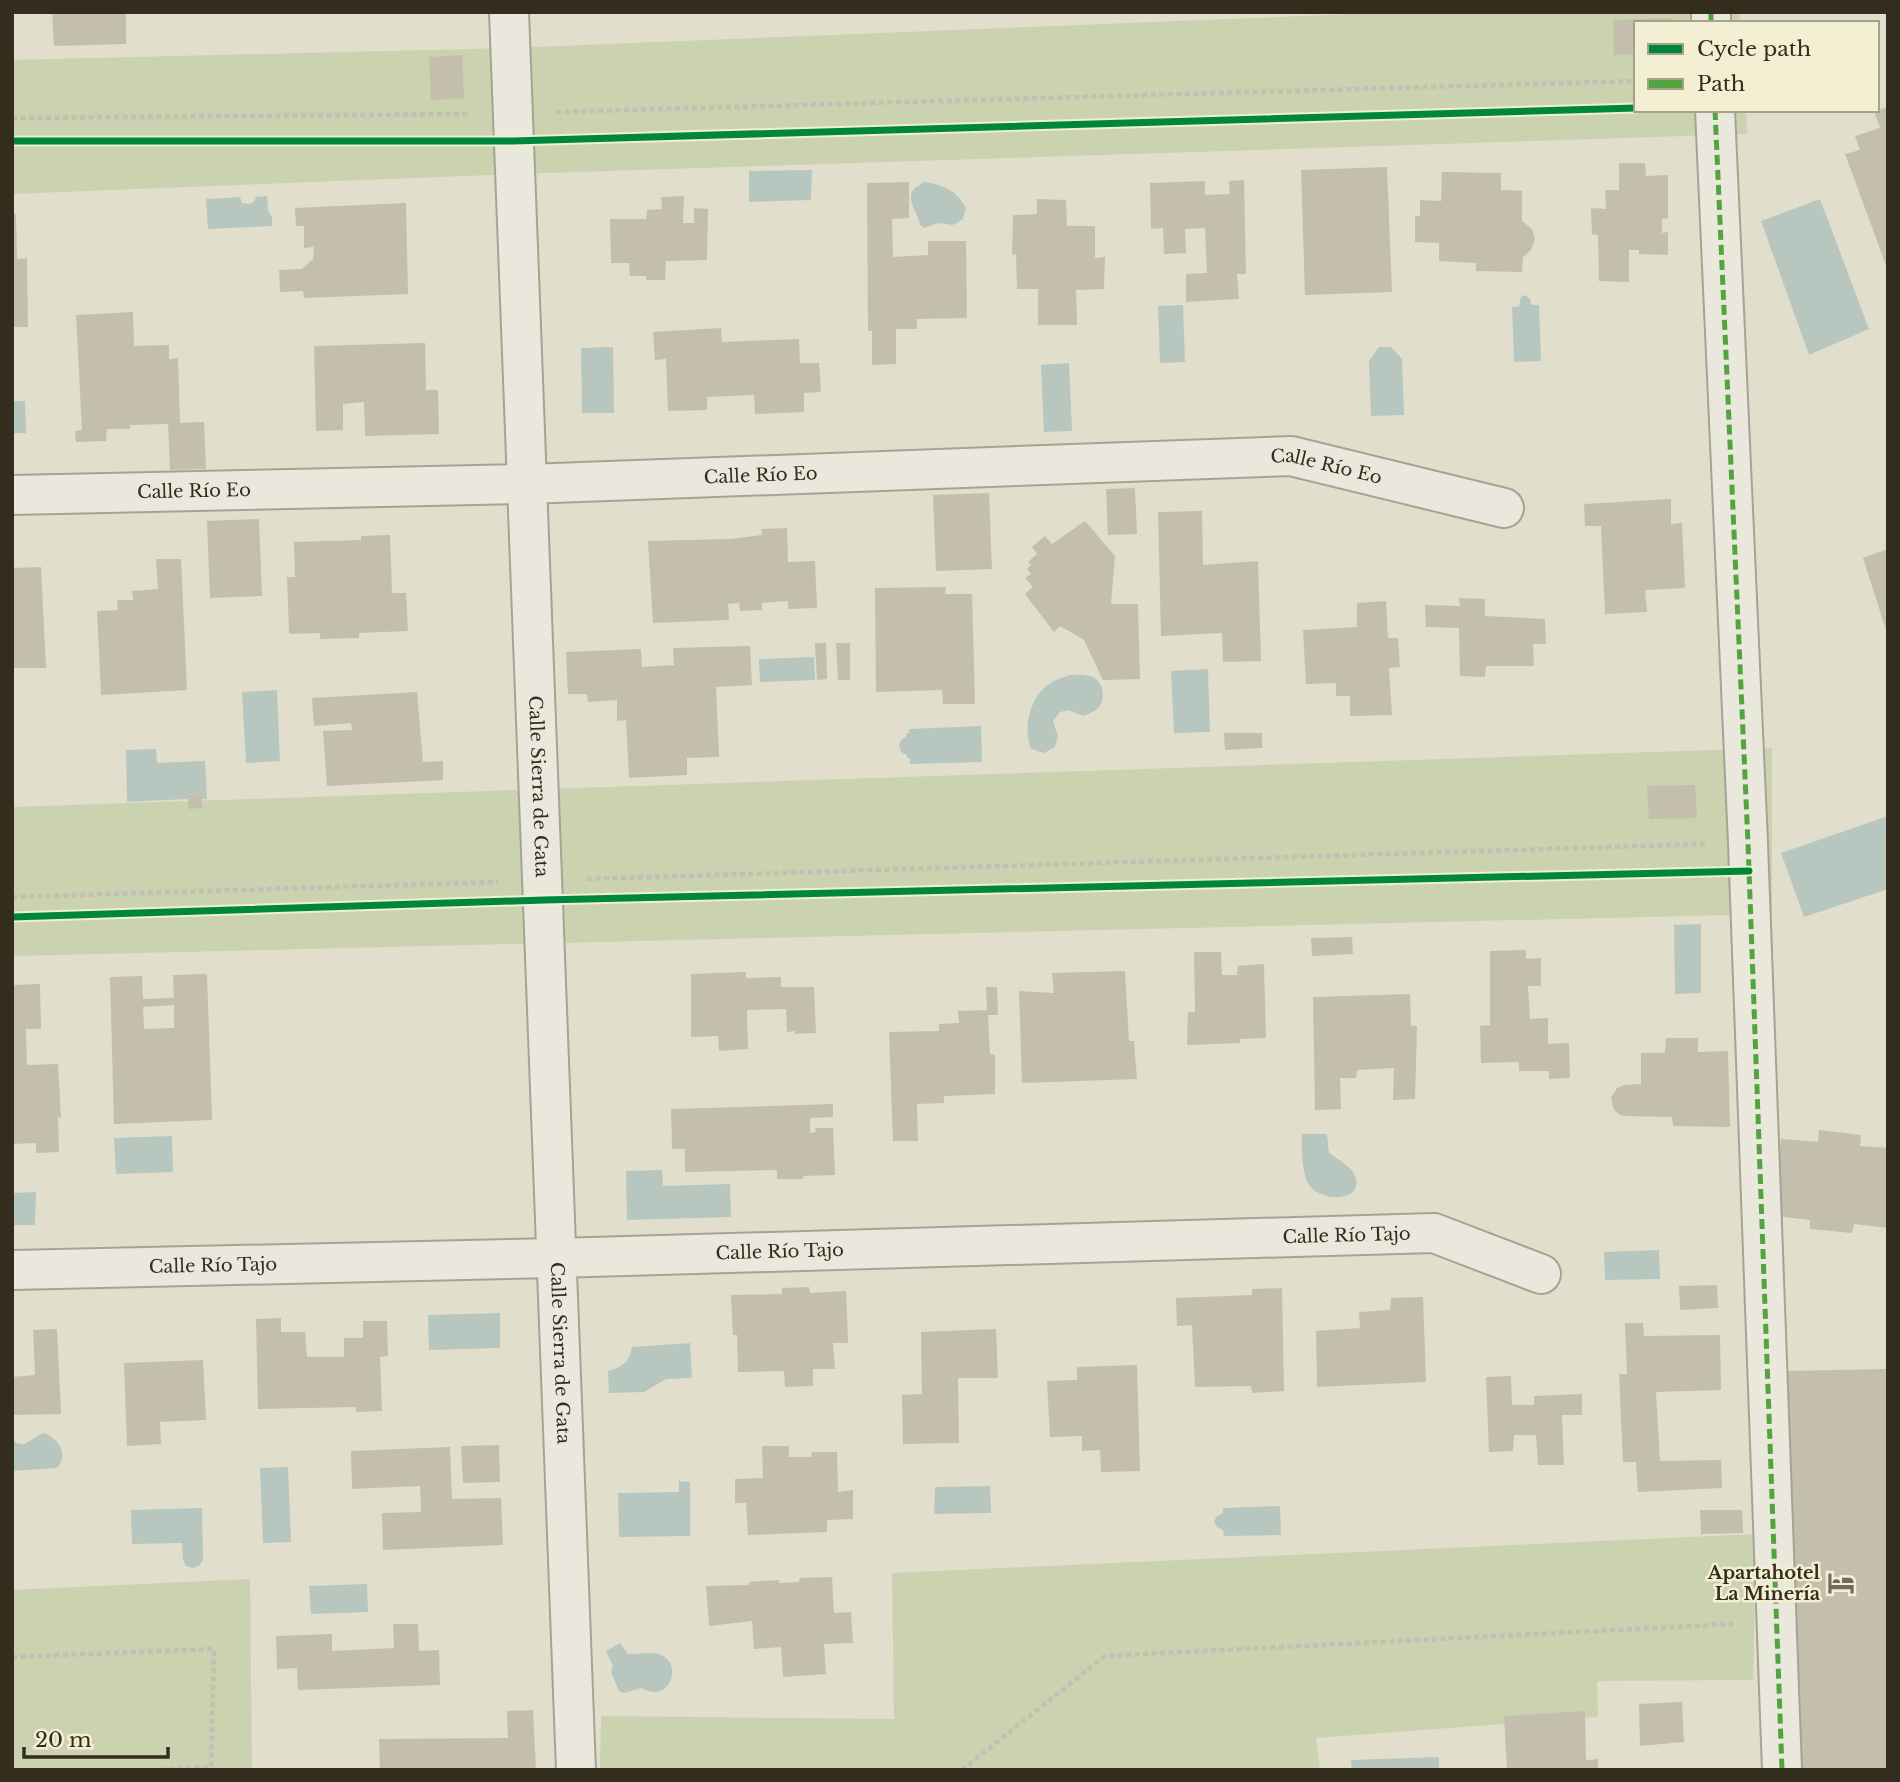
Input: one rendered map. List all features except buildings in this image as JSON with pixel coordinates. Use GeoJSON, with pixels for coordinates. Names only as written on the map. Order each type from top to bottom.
{"type":"FeatureCollection","features":[{"type":"Feature","properties":{"kind":"street","name":"Calle Sierra de Gata"},"geometry":{"type":"LineString","coordinates":[[509,12],[576,1770]]}},
{"type":"Feature","properties":{"kind":"street"},"geometry":{"type":"LineString","coordinates":[[1715,112],[1748,843],[1782,1770]]}},
{"type":"Feature","properties":{"kind":"street","name":"Calle Río Eo"},"geometry":{"type":"LineString","coordinates":[[12,495],[527,484],[1290,456],[1504,509]]}},
{"type":"Feature","properties":{"kind":"street","name":"Calle Río Tajo"},"geometry":{"type":"LineString","coordinates":[[12,1270],[556,1258],[1434,1233],[1541,1275]]}},
{"type":"Feature","properties":{"kind":"path"},"geometry":{"type":"LineString","coordinates":[[12,118],[512,113],[1634,81]]}},
{"type":"Feature","properties":{"kind":"path"},"geometry":{"type":"LineString","coordinates":[[12,897],[1748,843]]}},
{"type":"Feature","properties":{"kind":"path"},"geometry":{"type":"LineString","coordinates":[[962,1770],[1105,1656],[1776,1621]]}},
{"type":"Feature","properties":{"kind":"path"},"geometry":{"type":"LineString","coordinates":[[12,1657],[214,1649],[211,1767],[153,1770]]}},
{"type":"Feature","properties":{"kind":"green space"},"geometry":{"type":"Polygon","coordinates":[[[1401,12],[1739,12],[1740,21],[1634,21],[1634,112],[1746,112],[1747,134],[514,174],[12,194],[12,60],[510,48],[1401,12]]]}},
{"type":"Feature","properties":{"kind":"green space"},"geometry":{"type":"Polygon","coordinates":[[[1772,748],[1772,914],[12,956],[12,807],[1772,748]]]}},
{"type":"Feature","properties":{"kind":"green space"},"geometry":{"type":"Polygon","coordinates":[[[1756,1534],[1753,1680],[1597,1681],[1598,1717],[1316,1738],[1320,1770],[600,1770],[601,1716],[894,1719],[892,1573],[1756,1534]]]}},
{"type":"Feature","properties":{"kind":"green space"},"geometry":{"type":"Polygon","coordinates":[[[250,1579],[252,1770],[12,1770],[12,1590],[250,1579]]]}},
{"type":"Feature","properties":{"kind":"shaded area"},"geometry":{"type":"Polygon","coordinates":[[[812,170],[811,200],[749,202],[749,171],[812,170]]]}},
{"type":"Feature","properties":{"kind":"shaded area"},"geometry":{"type":"Polygon","coordinates":[[[925,182],[954,193],[966,208],[963,219],[953,225],[938,223],[924,228],[920,225],[911,195],[917,186],[925,182]]]}},
{"type":"Feature","properties":{"kind":"shaded area"},"geometry":{"type":"Polygon","coordinates":[[[267,196],[272,226],[208,229],[206,199],[240,197],[242,203],[249,204],[254,202],[256,197],[267,196]]]}},
{"type":"Feature","properties":{"kind":"shaded area"},"geometry":{"type":"Polygon","coordinates":[[[1820,199],[1869,329],[1809,355],[1761,221],[1820,199]]]}},
{"type":"Feature","properties":{"kind":"shaded area"},"geometry":{"type":"Polygon","coordinates":[[[1525,295],[1531,304],[1539,305],[1541,361],[1514,362],[1512,307],[1519,306],[1521,297],[1525,295]]]}},
{"type":"Feature","properties":{"kind":"shaded area"},"geometry":{"type":"Polygon","coordinates":[[[1183,305],[1185,362],[1160,363],[1158,306],[1183,305]]]}},
{"type":"Feature","properties":{"kind":"shaded area"},"geometry":{"type":"Polygon","coordinates":[[[613,347],[614,413],[582,413],[581,348],[613,347]]]}},
{"type":"Feature","properties":{"kind":"shaded area"},"geometry":{"type":"Polygon","coordinates":[[[1379,347],[1391,347],[1402,359],[1404,415],[1371,416],[1369,361],[1379,347]]]}},
{"type":"Feature","properties":{"kind":"shaded area"},"geometry":{"type":"Polygon","coordinates":[[[1069,363],[1072,431],[1044,432],[1041,365],[1069,363]]]}},
{"type":"Feature","properties":{"kind":"shaded area"},"geometry":{"type":"Polygon","coordinates":[[[12,401],[25,401],[26,433],[12,433],[12,401]]]}},
{"type":"Feature","properties":{"kind":"shaded area"},"geometry":{"type":"Polygon","coordinates":[[[814,657],[815,680],[760,682],[759,659],[814,657]]]}},
{"type":"Feature","properties":{"kind":"shaded area"},"geometry":{"type":"Polygon","coordinates":[[[1208,669],[1210,732],[1174,733],[1171,671],[1208,669]]]}},
{"type":"Feature","properties":{"kind":"shaded area"},"geometry":{"type":"Polygon","coordinates":[[[1070,675],[1087,675],[1097,680],[1103,691],[1101,704],[1095,711],[1083,716],[1069,710],[1060,712],[1053,721],[1058,736],[1055,747],[1044,753],[1031,749],[1028,720],[1034,701],[1046,686],[1070,675]]]}},
{"type":"Feature","properties":{"kind":"shaded area"},"geometry":{"type":"Polygon","coordinates":[[[277,690],[280,761],[246,763],[242,692],[277,690]]]}},
{"type":"Feature","properties":{"kind":"shaded area"},"geometry":{"type":"Polygon","coordinates":[[[981,726],[982,762],[910,764],[910,758],[901,752],[899,745],[909,733],[909,729],[981,726]]]}},
{"type":"Feature","properties":{"kind":"shaded area"},"geometry":{"type":"Polygon","coordinates":[[[156,749],[157,763],[205,761],[207,799],[202,799],[201,794],[188,795],[188,799],[127,802],[126,750],[156,749]]]}},
{"type":"Feature","properties":{"kind":"shaded area"},"geometry":{"type":"Polygon","coordinates":[[[1888,816],[1888,889],[1804,917],[1781,853],[1888,816]]]}},
{"type":"Feature","properties":{"kind":"shaded area"},"geometry":{"type":"Polygon","coordinates":[[[1701,924],[1701,993],[1675,994],[1674,925],[1701,924]]]}},
{"type":"Feature","properties":{"kind":"shaded area"},"geometry":{"type":"Polygon","coordinates":[[[1302,1134],[1327,1134],[1329,1153],[1354,1174],[1354,1190],[1348,1195],[1331,1197],[1314,1190],[1304,1172],[1302,1134]]]}},
{"type":"Feature","properties":{"kind":"shaded area"},"geometry":{"type":"Polygon","coordinates":[[[172,1136],[173,1172],[116,1174],[114,1138],[172,1136]]]}},
{"type":"Feature","properties":{"kind":"shaded area"},"geometry":{"type":"Polygon","coordinates":[[[662,1170],[663,1186],[730,1184],[731,1217],[627,1220],[626,1171],[662,1170]]]}},
{"type":"Feature","properties":{"kind":"shaded area"},"geometry":{"type":"Polygon","coordinates":[[[36,1192],[35,1225],[12,1225],[12,1193],[36,1192]]]}},
{"type":"Feature","properties":{"kind":"shaded area"},"geometry":{"type":"Polygon","coordinates":[[[1659,1250],[1660,1279],[1605,1280],[1604,1252],[1659,1250]]]}},
{"type":"Feature","properties":{"kind":"shaded area"},"geometry":{"type":"Polygon","coordinates":[[[500,1313],[500,1348],[429,1350],[428,1315],[500,1313]]]}},
{"type":"Feature","properties":{"kind":"shaded area"},"geometry":{"type":"Polygon","coordinates":[[[690,1343],[692,1378],[666,1379],[644,1392],[609,1393],[608,1371],[624,1363],[632,1347],[690,1343]]]}},
{"type":"Feature","properties":{"kind":"shaded area"},"geometry":{"type":"Polygon","coordinates":[[[44,1433],[54,1439],[61,1448],[61,1463],[57,1468],[12,1471],[12,1439],[16,1443],[24,1444],[44,1433]]]}},
{"type":"Feature","properties":{"kind":"shaded area"},"geometry":{"type":"Polygon","coordinates":[[[288,1467],[291,1542],[263,1543],[260,1468],[288,1467]]]}},
{"type":"Feature","properties":{"kind":"shaded area"},"geometry":{"type":"Polygon","coordinates":[[[679,1481],[690,1482],[690,1536],[619,1537],[618,1493],[679,1492],[679,1481]]]}},
{"type":"Feature","properties":{"kind":"shaded area"},"geometry":{"type":"Polygon","coordinates":[[[990,1486],[991,1513],[934,1514],[935,1487],[990,1486]]]}},
{"type":"Feature","properties":{"kind":"shaded area"},"geometry":{"type":"Polygon","coordinates":[[[1280,1506],[1281,1535],[1224,1536],[1223,1530],[1217,1527],[1214,1521],[1223,1513],[1223,1508],[1280,1506]]]}},
{"type":"Feature","properties":{"kind":"shaded area"},"geometry":{"type":"Polygon","coordinates":[[[202,1508],[203,1560],[199,1566],[186,1566],[182,1543],[132,1544],[131,1510],[202,1508]]]}},
{"type":"Feature","properties":{"kind":"shaded area"},"geometry":{"type":"Polygon","coordinates":[[[367,1584],[368,1612],[311,1614],[309,1586],[367,1584]]]}},
{"type":"Feature","properties":{"kind":"shaded area"},"geometry":{"type":"Polygon","coordinates":[[[620,1643],[628,1654],[658,1654],[668,1659],[672,1673],[666,1687],[651,1692],[641,1688],[624,1693],[619,1691],[606,1651],[620,1643]]]}},
{"type":"Feature","properties":{"kind":"shaded area"},"geometry":{"type":"Polygon","coordinates":[[[1439,1757],[1439,1770],[1352,1770],[1351,1760],[1439,1757]]]}},
{"type":"Feature","properties":{"kind":"marked path"},"geometry":{"type":"LineString","coordinates":[[1711,12],[1711,21]]}},
{"type":"Feature","properties":{"kind":"marked path"},"geometry":{"type":"LineString","coordinates":[[1715,112],[1748,843],[1782,1770]]}},
{"type":"Feature","properties":{"kind":"cycle path"},"geometry":{"type":"LineString","coordinates":[[12,141],[513,141],[1634,108]]}},
{"type":"Feature","properties":{"kind":"cycle path"},"geometry":{"type":"LineString","coordinates":[[12,917],[544,900],[1749,871]]}},
{"type":"Feature","properties":{"kind":"place","name":"Apartahotel La Minería"},"geometry":{"type":"Point","coordinates":[1841,1583]}}]}
